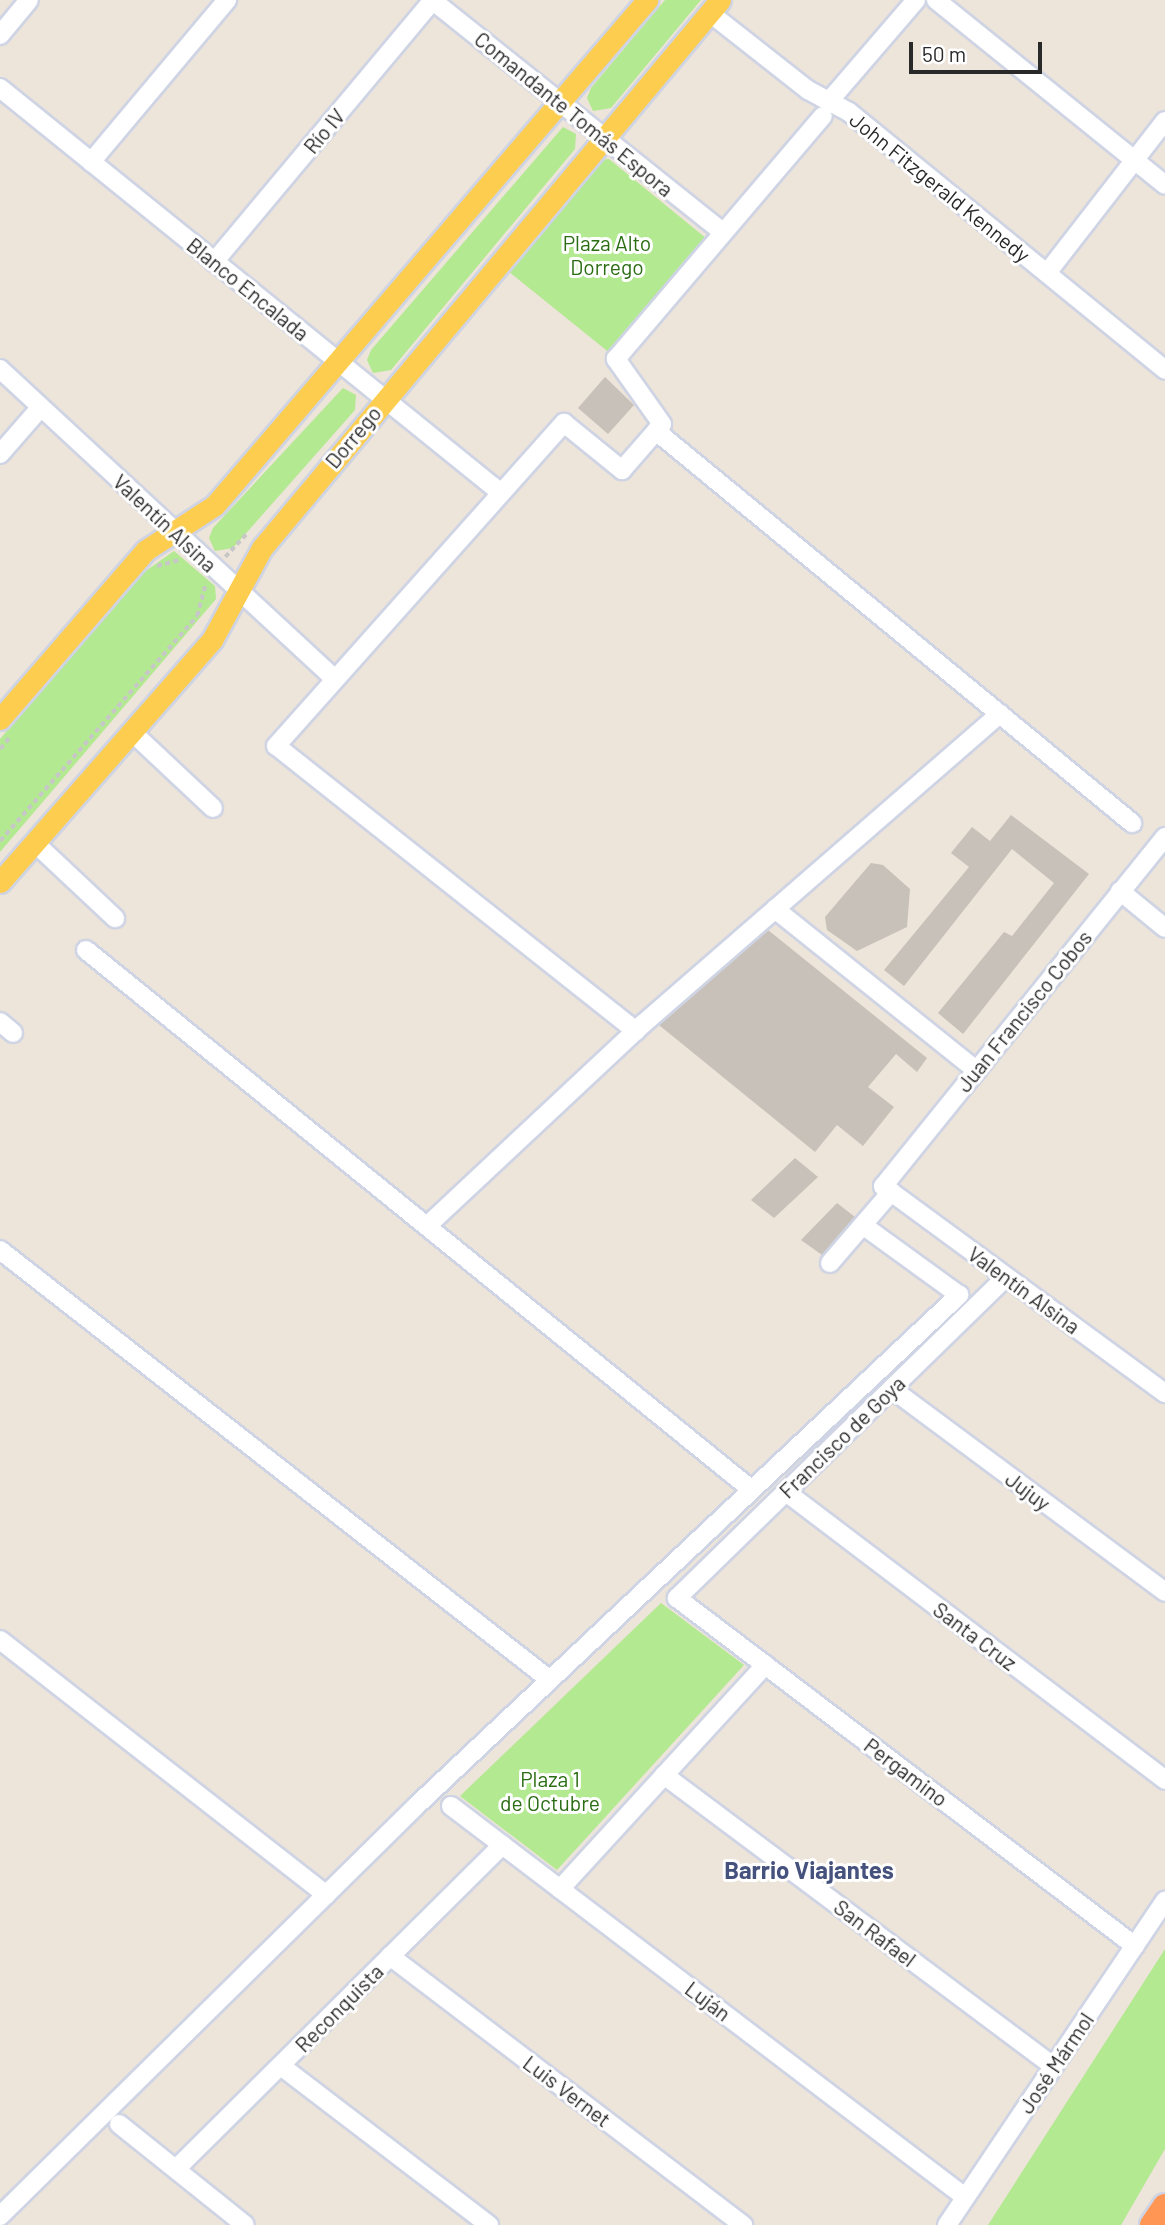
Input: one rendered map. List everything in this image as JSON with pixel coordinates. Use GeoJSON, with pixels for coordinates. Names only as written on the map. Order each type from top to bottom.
{"type":"FeatureCollection","features":[{"type":"Feature","properties":{"kind":"highway"},"geometry":{"type":"LineString","coordinates":[[1152,2225],[1165,2206]]}},
{"type":"Feature","properties":{"kind":"main road"},"geometry":{"type":"LineString","coordinates":[[0,719],[146,550],[161,538],[175,534],[215,505],[341,363],[647,0]]}},
{"type":"Feature","properties":{"kind":"main road","name":"Dorrego"},"geometry":{"type":"LineString","coordinates":[[0,882],[212,640],[261,548],[715,6]]}},
{"type":"Feature","properties":{"kind":"street"},"geometry":{"type":"LineString","coordinates":[[0,34],[29,0]]}},
{"type":"Feature","properties":{"kind":"street"},"geometry":{"type":"LineString","coordinates":[[91,162],[227,0]]}},
{"type":"Feature","properties":{"kind":"street","name":"Comandante Tomás Espora"},"geometry":{"type":"LineString","coordinates":[[433,0],[716,227]]}},
{"type":"Feature","properties":{"kind":"street","name":"Río IV"},"geometry":{"type":"LineString","coordinates":[[214,262],[433,0]]}},
{"type":"Feature","properties":{"kind":"street"},"geometry":{"type":"LineString","coordinates":[[636,1031],[276,746],[564,423],[622,470],[662,424],[616,359],[915,0]]}},
{"type":"Feature","properties":{"kind":"street"},"geometry":{"type":"LineString","coordinates":[[936,0],[1165,185]]}},
{"type":"Feature","properties":{"kind":"street","name":"John Fitzgerald Kennedy"},"geometry":{"type":"LineString","coordinates":[[715,6],[827,108],[1047,274],[1165,370]]}},
{"type":"Feature","properties":{"kind":"street","name":"Blanco Encalada"},"geometry":{"type":"LineString","coordinates":[[1,90],[496,489]]}},
{"type":"Feature","properties":{"kind":"street"},"geometry":{"type":"LineString","coordinates":[[1047,274],[1165,121]]}},
{"type":"Feature","properties":{"kind":"street","name":"Valentín Alsina"},"geometry":{"type":"LineString","coordinates":[[0,369],[331,676]]}},
{"type":"Feature","properties":{"kind":"street"},"geometry":{"type":"LineString","coordinates":[[0,454],[41,407]]}},
{"type":"Feature","properties":{"kind":"street"},"geometry":{"type":"LineString","coordinates":[[656,431],[1132,823]]}},
{"type":"Feature","properties":{"kind":"street"},"geometry":{"type":"LineString","coordinates":[[427,1226],[636,1031],[1000,714]]}},
{"type":"Feature","properties":{"kind":"street"},"geometry":{"type":"LineString","coordinates":[[132,732],[213,808]]}},
{"type":"Feature","properties":{"kind":"street","name":"Juan Francisco Cobos"},"geometry":{"type":"LineString","coordinates":[[830,1263],[864,1226],[887,1189],[976,1070],[1165,837]]}},
{"type":"Feature","properties":{"kind":"street"},"geometry":{"type":"LineString","coordinates":[[35,843],[115,918]]}},
{"type":"Feature","properties":{"kind":"street"},"geometry":{"type":"LineString","coordinates":[[1121,891],[1165,928]]}},
{"type":"Feature","properties":{"kind":"street"},"geometry":{"type":"LineString","coordinates":[[775,909],[976,1070]]}},
{"type":"Feature","properties":{"kind":"street"},"geometry":{"type":"LineString","coordinates":[[86,950],[752,1490]]}},
{"type":"Feature","properties":{"kind":"street","name":"Valentín Alsina"},"geometry":{"type":"LineString","coordinates":[[887,1189],[1165,1394]]}},
{"type":"Feature","properties":{"kind":"street"},"geometry":{"type":"LineString","coordinates":[[0,2216],[326,1895],[959,1295],[864,1226]]}},
{"type":"Feature","properties":{"kind":"street"},"geometry":{"type":"LineString","coordinates":[[0,1250],[550,1680]]}},
{"type":"Feature","properties":{"kind":"street","name":"Francisco de Goya"},"geometry":{"type":"LineString","coordinates":[[677,1598],[1006,1277]]}},
{"type":"Feature","properties":{"kind":"street","name":"Jujuy"},"geometry":{"type":"LineString","coordinates":[[891,1389],[1165,1592]]}},
{"type":"Feature","properties":{"kind":"street","name":"Santa Cruz"},"geometry":{"type":"LineString","coordinates":[[786,1492],[1165,1780]]}},
{"type":"Feature","properties":{"kind":"street","name":"Pergamino"},"geometry":{"type":"LineString","coordinates":[[677,1598],[1135,1946]]}},
{"type":"Feature","properties":{"kind":"street"},"geometry":{"type":"LineString","coordinates":[[0,1640],[326,1895]]}},
{"type":"Feature","properties":{"kind":"street"},"geometry":{"type":"LineString","coordinates":[[560,1889],[765,1665]]}},
{"type":"Feature","properties":{"kind":"street","name":"San Rafael"},"geometry":{"type":"LineString","coordinates":[[664,1775],[1053,2066]]}},
{"type":"Feature","properties":{"kind":"street","name":"Luján"},"geometry":{"type":"LineString","coordinates":[[450,1806],[965,2197]]}},
{"type":"Feature","properties":{"kind":"street","name":"Reconquista"},"geometry":{"type":"LineString","coordinates":[[176,2169],[502,1845]]}},
{"type":"Feature","properties":{"kind":"street","name":"José Mármol"},"geometry":{"type":"LineString","coordinates":[[947,2225],[1165,1901]]}},
{"type":"Feature","properties":{"kind":"street","name":"Luis Vernet"},"geometry":{"type":"LineString","coordinates":[[390,1956],[743,2225]]}},
{"type":"Feature","properties":{"kind":"street"},"geometry":{"type":"LineString","coordinates":[[282,2066],[489,2225]]}},
{"type":"Feature","properties":{"kind":"street"},"geometry":{"type":"LineString","coordinates":[[120,2124],[245,2225]]}},
{"type":"Feature","properties":{"kind":"green space"},"geometry":{"type":"Polygon","coordinates":[[[665,0],[701,0],[611,108],[593,111],[587,98],[591,88],[665,0]]]}},
{"type":"Feature","properties":{"kind":"green space"},"geometry":{"type":"Polygon","coordinates":[[[563,127],[576,134],[575,149],[391,370],[373,373],[367,360],[371,350],[563,127]]]}},
{"type":"Feature","properties":{"kind":"green space","name":"Plaza Alto Dorrego"},"geometry":{"type":"Polygon","coordinates":[[[609,159],[707,239],[611,354],[508,271],[599,160],[609,159]]]}},
{"type":"Feature","properties":{"kind":"green space"},"geometry":{"type":"Polygon","coordinates":[[[343,388],[356,395],[355,410],[233,548],[215,551],[209,538],[213,528],[343,388]]]}},
{"type":"Feature","properties":{"kind":"green space"},"geometry":{"type":"Polygon","coordinates":[[[174,551],[215,586],[216,599],[0,852],[0,739],[140,575],[174,551]]]}},
{"type":"Feature","properties":{"kind":"green space","name":"Plaza 1 de Octubre"},"geometry":{"type":"Polygon","coordinates":[[[661,1603],[744,1665],[557,1870],[460,1796],[661,1603]]]}},
{"type":"Feature","properties":{"kind":"green space"},"geometry":{"type":"Polygon","coordinates":[[[1165,1949],[1165,2149],[1121,2225],[988,2225],[1165,1949]]]}},
{"type":"Feature","properties":{"kind":"building"},"geometry":{"type":"Polygon","coordinates":[[[605,377],[634,405],[608,434],[578,408],[605,377]]]}},
{"type":"Feature","properties":{"kind":"building"},"geometry":{"type":"Polygon","coordinates":[[[1011,815],[1089,874],[963,1034],[938,1013],[1004,932],[1012,936],[1054,883],[1012,849],[904,986],[884,970],[969,867],[951,853],[972,827],[990,841],[1011,815]]]}},
{"type":"Feature","properties":{"kind":"building"},"geometry":{"type":"Polygon","coordinates":[[[871,863],[883,865],[910,889],[907,927],[857,951],[827,930],[825,917],[871,863]]]}},
{"type":"Feature","properties":{"kind":"building"},"geometry":{"type":"Polygon","coordinates":[[[768,930],[927,1058],[917,1072],[896,1054],[868,1087],[894,1107],[863,1146],[837,1125],[815,1152],[659,1025],[768,930]]]}},
{"type":"Feature","properties":{"kind":"building"},"geometry":{"type":"Polygon","coordinates":[[[795,1158],[818,1177],[774,1218],[751,1200],[795,1158]]]}},
{"type":"Feature","properties":{"kind":"building"},"geometry":{"type":"Polygon","coordinates":[[[837,1203],[855,1217],[822,1255],[801,1240],[837,1203]]]}},
{"type":"Feature","properties":{"kind":"district","name":"Barrio Viajantes"},"geometry":{"type":"Point","coordinates":[809,1870]}}]}
